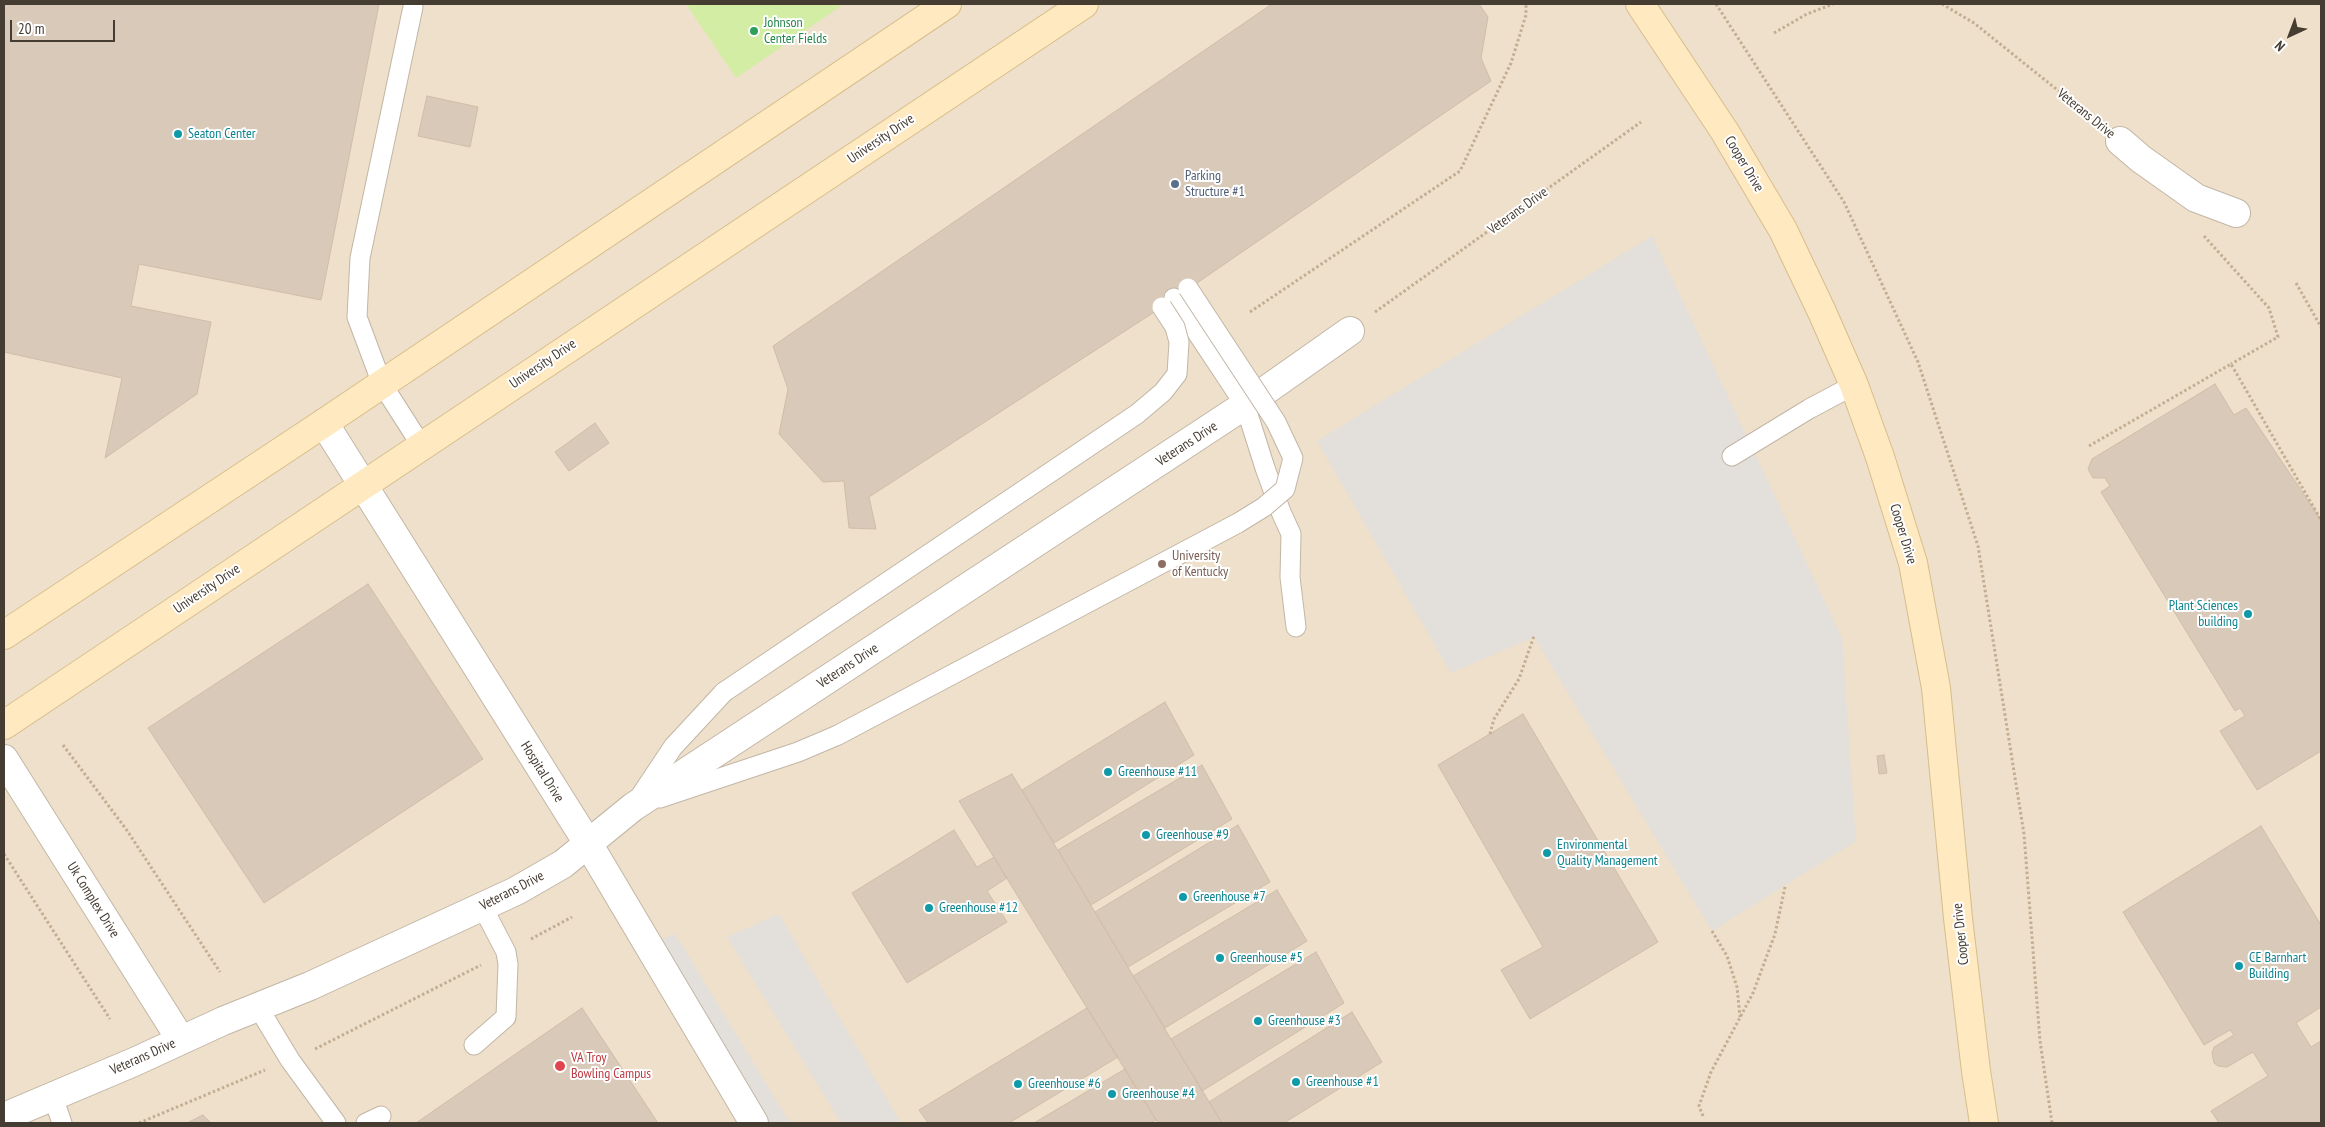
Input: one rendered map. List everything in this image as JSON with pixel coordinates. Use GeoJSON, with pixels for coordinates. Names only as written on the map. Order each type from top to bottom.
{"type":"FeatureCollection","features":[{"type":"Feature","properties":{"kind":"street"},"geometry":{"type":"LineString","coordinates":[[4,635],[324,423],[947,4]]}},
{"type":"Feature","properties":{"kind":"street","name":"University Drive"},"geometry":{"type":"LineString","coordinates":[[4,724],[1084,4]]}},
{"type":"Feature","properties":{"kind":"street","name":"Cooper Drive"},"geometry":{"type":"LineString","coordinates":[[1640,4],[1725,132],[1783,230],[1854,385],[1880,457],[1913,563],[1936,688],[1959,927],[1984,1123]]}},
{"type":"Feature","properties":{"kind":"street","name":"Veterans Drive"},"geometry":{"type":"LineString","coordinates":[[2120,141],[2141,159],[2196,198],[2236,213]]}},
{"type":"Feature","properties":{"kind":"street","name":"Veterans Drive"},"geometry":{"type":"LineString","coordinates":[[4,1117],[310,986],[516,891],[563,864],[633,808],[1245,405],[1350,331]]}},
{"type":"Feature","properties":{"kind":"street","name":"Hospital Drive"},"geometry":{"type":"LineString","coordinates":[[324,423],[553,791],[589,845],[754,1123]]}},
{"type":"Feature","properties":{"kind":"street","name":"Uk Complex Drive"},"geometry":{"type":"LineString","coordinates":[[4,759],[181,1040]]}},
{"type":"Feature","properties":{"kind":"lane"},"geometry":{"type":"LineString","coordinates":[[413,8],[360,258],[357,317],[382,384],[421,445]]}},
{"type":"Feature","properties":{"kind":"lane"},"geometry":{"type":"LineString","coordinates":[[1175,298],[1245,405],[1271,486],[1291,534],[1290,577],[1296,627]]}},
{"type":"Feature","properties":{"kind":"lane"},"geometry":{"type":"LineString","coordinates":[[633,808],[673,747],[724,692],[1136,414],[1163,392],[1176,374],[1179,342],[1175,327],[1175,298]]}},
{"type":"Feature","properties":{"kind":"lane"},"geometry":{"type":"LineString","coordinates":[[633,808],[798,752],[838,735],[1238,522],[1264,507],[1284,489],[1293,458],[1280,429],[1175,298]]}},
{"type":"Feature","properties":{"kind":"lane"},"geometry":{"type":"LineString","coordinates":[[1732,456],[1809,409],[1854,385]]}},
{"type":"Feature","properties":{"kind":"lane"},"geometry":{"type":"LineString","coordinates":[[474,1045],[506,1017],[508,964],[506,952],[482,906]]}},
{"type":"Feature","properties":{"kind":"lane"},"geometry":{"type":"LineString","coordinates":[[258,1007],[290,1060],[336,1123]]}},
{"type":"Feature","properties":{"kind":"lane"},"geometry":{"type":"LineString","coordinates":[[53,1097],[62,1123]]}},
{"type":"Feature","properties":{"kind":"path"},"geometry":{"type":"LineString","coordinates":[[1250,312],[1460,171],[1511,63],[1526,16],[1526,4]]}},
{"type":"Feature","properties":{"kind":"path"},"geometry":{"type":"LineString","coordinates":[[1774,33],[1807,14],[1834,4]]}},
{"type":"Feature","properties":{"kind":"path","name":"Veterans Drive"},"geometry":{"type":"LineString","coordinates":[[1942,4],[1974,23],[2120,141]]}},
{"type":"Feature","properties":{"kind":"path","name":"Veterans Drive"},"geometry":{"type":"LineString","coordinates":[[1350,331],[1641,122]]}},
{"type":"Feature","properties":{"kind":"path"},"geometry":{"type":"LineString","coordinates":[[2089,446],[2278,337],[2269,308],[2187,219],[2196,198]]}},
{"type":"Feature","properties":{"kind":"path"},"geometry":{"type":"LineString","coordinates":[[2296,283],[2321,327]]}},
{"type":"Feature","properties":{"kind":"path"},"geometry":{"type":"LineString","coordinates":[[2231,364],[2321,520]]}},
{"type":"Feature","properties":{"kind":"path"},"geometry":{"type":"LineString","coordinates":[[1490,734],[1494,719],[1519,679],[1534,636]]}},
{"type":"Feature","properties":{"kind":"path"},"geometry":{"type":"LineString","coordinates":[[63,745],[126,829],[220,972]]}},
{"type":"Feature","properties":{"kind":"path"},"geometry":{"type":"LineString","coordinates":[[4,854],[110,1019]]}},
{"type":"Feature","properties":{"kind":"path"},"geometry":{"type":"LineString","coordinates":[[1703,1116],[1699,1106],[1711,1072],[1753,993],[1776,934],[1786,887]]}},
{"type":"Feature","properties":{"kind":"path"},"geometry":{"type":"LineString","coordinates":[[139,1123],[337,1039],[572,917]]}},
{"type":"Feature","properties":{"kind":"path"},"geometry":{"type":"LineString","coordinates":[[1712,932],[1727,956],[1737,987],[1740,1017]]}},
{"type":"Feature","properties":{"kind":"shaded area","name":"University of Kentucky"},"geometry":{"type":"Polygon","coordinates":[[[4,4],[2321,4],[2321,1123],[4,1123],[4,4]]]}},
{"type":"Feature","properties":{"kind":"shaded area"},"geometry":{"type":"Polygon","coordinates":[[[1652,236],[1842,638],[1856,841],[1712,931],[1534,637],[1451,673],[1317,441],[1652,236]]]}},
{"type":"Feature","properties":{"kind":"shaded area"},"geometry":{"type":"Polygon","coordinates":[[[779,914],[901,1123],[841,1123],[727,937],[779,914]]]}},
{"type":"Feature","properties":{"kind":"shaded area"},"geometry":{"type":"Polygon","coordinates":[[[675,934],[790,1123],[771,1123],[659,940],[675,934]]]}},
{"type":"Feature","properties":{"kind":"green space","name":"Johnson Center Fields"},"geometry":{"type":"Polygon","coordinates":[[[686,4],[844,4],[736,78],[686,4]]]}},
{"type":"Feature","properties":{"kind":"building","name":"Seaton Center"},"geometry":{"type":"Polygon","coordinates":[[[4,4],[379,4],[321,300],[139,264],[131,306],[211,322],[197,394],[105,458],[122,378],[4,352],[4,4]]]}},
{"type":"Feature","properties":{"kind":"building","name":"Parking Structure #1"},"geometry":{"type":"Polygon","coordinates":[[[1272,4],[1479,4],[1488,17],[1481,58],[1491,81],[1162,307],[869,497],[876,529],[849,528],[844,481],[823,482],[779,434],[788,389],[773,346],[1272,4]]]}},
{"type":"Feature","properties":{"kind":"building"},"geometry":{"type":"Polygon","coordinates":[[[427,96],[478,107],[470,147],[418,136],[427,96]]]}},
{"type":"Feature","properties":{"kind":"building","name":"Plant Sciences building"},"geometry":{"type":"Polygon","coordinates":[[[2215,384],[2234,415],[2246,408],[2321,520],[2321,751],[2257,790],[2220,731],[2245,716],[2240,708],[2235,711],[2101,492],[2110,486],[2105,478],[2093,478],[2088,469],[2092,459],[2215,384]]]}},
{"type":"Feature","properties":{"kind":"building"},"geometry":{"type":"Polygon","coordinates":[[[595,423],[609,443],[569,471],[555,452],[595,423]]]}},
{"type":"Feature","properties":{"kind":"building"},"geometry":{"type":"Polygon","coordinates":[[[368,584],[483,759],[264,903],[148,728],[368,584]]]}},
{"type":"Feature","properties":{"kind":"building","name":"Greenhouse #11"},"geometry":{"type":"Polygon","coordinates":[[[1165,702],[1194,755],[1054,843],[1022,790],[1165,702]]]}},
{"type":"Feature","properties":{"kind":"building","name":"Environmental Quality Management"},"geometry":{"type":"Polygon","coordinates":[[[1523,714],[1658,942],[1530,1019],[1501,970],[1543,947],[1438,765],[1523,714]]]}},
{"type":"Feature","properties":{"kind":"building"},"geometry":{"type":"Polygon","coordinates":[[[1884,755],[1887,773],[1879,774],[1877,756],[1884,755]]]}},
{"type":"Feature","properties":{"kind":"building","name":"Greenhouse #9"},"geometry":{"type":"Polygon","coordinates":[[[1202,765],[1232,819],[1091,905],[1058,850],[1202,765]]]}},
{"type":"Feature","properties":{"kind":"building"},"geometry":{"type":"Polygon","coordinates":[[[1012,774],[1222,1123],[1158,1123],[959,801],[1012,774]]]}},
{"type":"Feature","properties":{"kind":"building","name":"Greenhouse #7"},"geometry":{"type":"Polygon","coordinates":[[[1238,825],[1270,882],[1128,967],[1095,912],[1238,825]]]}},
{"type":"Feature","properties":{"kind":"building","name":"CE Barnhart Building"},"geometry":{"type":"Polygon","coordinates":[[[2261,826],[2321,925],[2321,1007],[2296,1023],[2311,1047],[2321,1041],[2321,1123],[2219,1123],[2211,1111],[2268,1076],[2253,1052],[2227,1067],[2218,1066],[2214,1063],[2212,1053],[2214,1047],[2234,1035],[2230,1030],[2204,1045],[2123,912],[2261,826]]]}},
{"type":"Feature","properties":{"kind":"building","name":"Greenhouse #12"},"geometry":{"type":"Polygon","coordinates":[[[954,830],[977,867],[994,857],[1007,878],[987,891],[1007,922],[907,983],[852,893],[954,830]]]}},
{"type":"Feature","properties":{"kind":"building","name":"Greenhouse #5"},"geometry":{"type":"Polygon","coordinates":[[[1277,890],[1307,941],[1165,1028],[1133,976],[1277,890]]]}},
{"type":"Feature","properties":{"kind":"building","name":"Greenhouse #3"},"geometry":{"type":"Polygon","coordinates":[[[1316,952],[1344,1003],[1202,1091],[1171,1039],[1316,952]]]}},
{"type":"Feature","properties":{"kind":"building","name":"VA Troy Bowling Campus"},"geometry":{"type":"Polygon","coordinates":[[[582,1008],[658,1123],[416,1123],[582,1008]]]}},
{"type":"Feature","properties":{"kind":"building","name":"Greenhouse #6"},"geometry":{"type":"Polygon","coordinates":[[[1087,1008],[1118,1057],[1009,1123],[928,1123],[919,1110],[1087,1008]]]}},
{"type":"Feature","properties":{"kind":"building","name":"Greenhouse #1"},"geometry":{"type":"Polygon","coordinates":[[[1352,1012],[1382,1062],[1284,1123],[1222,1123],[1209,1102],[1352,1012]]]}},
{"type":"Feature","properties":{"kind":"building","name":"Greenhouse #4"},"geometry":{"type":"Polygon","coordinates":[[[1125,1069],[1156,1120],[1150,1123],[1034,1123],[1125,1069]]]}},
{"type":"Feature","properties":{"kind":"building"},"geometry":{"type":"Polygon","coordinates":[[[203,1115],[211,1123],[187,1123],[203,1115]]]}},
{"type":"Feature","properties":{"kind":"place","name":"Johnson Center Fields"},"geometry":{"type":"Point","coordinates":[754,31]}},
{"type":"Feature","properties":{"kind":"place","name":"Seaton Center"},"geometry":{"type":"Point","coordinates":[178,134]}},
{"type":"Feature","properties":{"kind":"place","name":"Parking Structure #1"},"geometry":{"type":"Point","coordinates":[1175,184]}},
{"type":"Feature","properties":{"kind":"place","name":"University of Kentucky"},"geometry":{"type":"Point","coordinates":[1162,564]}},
{"type":"Feature","properties":{"kind":"place","name":"Plant Sciences building"},"geometry":{"type":"Point","coordinates":[2248,614]}},
{"type":"Feature","properties":{"kind":"place","name":"Greenhouse #11"},"geometry":{"type":"Point","coordinates":[1108,772]}},
{"type":"Feature","properties":{"kind":"place","name":"Greenhouse #9"},"geometry":{"type":"Point","coordinates":[1146,835]}},
{"type":"Feature","properties":{"kind":"place","name":"Environmental Quality Management"},"geometry":{"type":"Point","coordinates":[1547,853]}},
{"type":"Feature","properties":{"kind":"place","name":"Greenhouse #7"},"geometry":{"type":"Point","coordinates":[1183,897]}},
{"type":"Feature","properties":{"kind":"place","name":"Greenhouse #12"},"geometry":{"type":"Point","coordinates":[929,908]}},
{"type":"Feature","properties":{"kind":"place","name":"Greenhouse #5"},"geometry":{"type":"Point","coordinates":[1220,958]}},
{"type":"Feature","properties":{"kind":"place","name":"CE Barnhart Building"},"geometry":{"type":"Point","coordinates":[2239,966]}},
{"type":"Feature","properties":{"kind":"place","name":"Greenhouse #3"},"geometry":{"type":"Point","coordinates":[1258,1021]}},
{"type":"Feature","properties":{"kind":"place","name":"VA Troy Bowling Campus"},"geometry":{"type":"Point","coordinates":[560,1066]}},
{"type":"Feature","properties":{"kind":"place","name":"Greenhouse #1"},"geometry":{"type":"Point","coordinates":[1296,1082]}},
{"type":"Feature","properties":{"kind":"place","name":"Greenhouse #6"},"geometry":{"type":"Point","coordinates":[1018,1084]}},
{"type":"Feature","properties":{"kind":"place","name":"Greenhouse #4"},"geometry":{"type":"Point","coordinates":[1112,1094]}}]}
